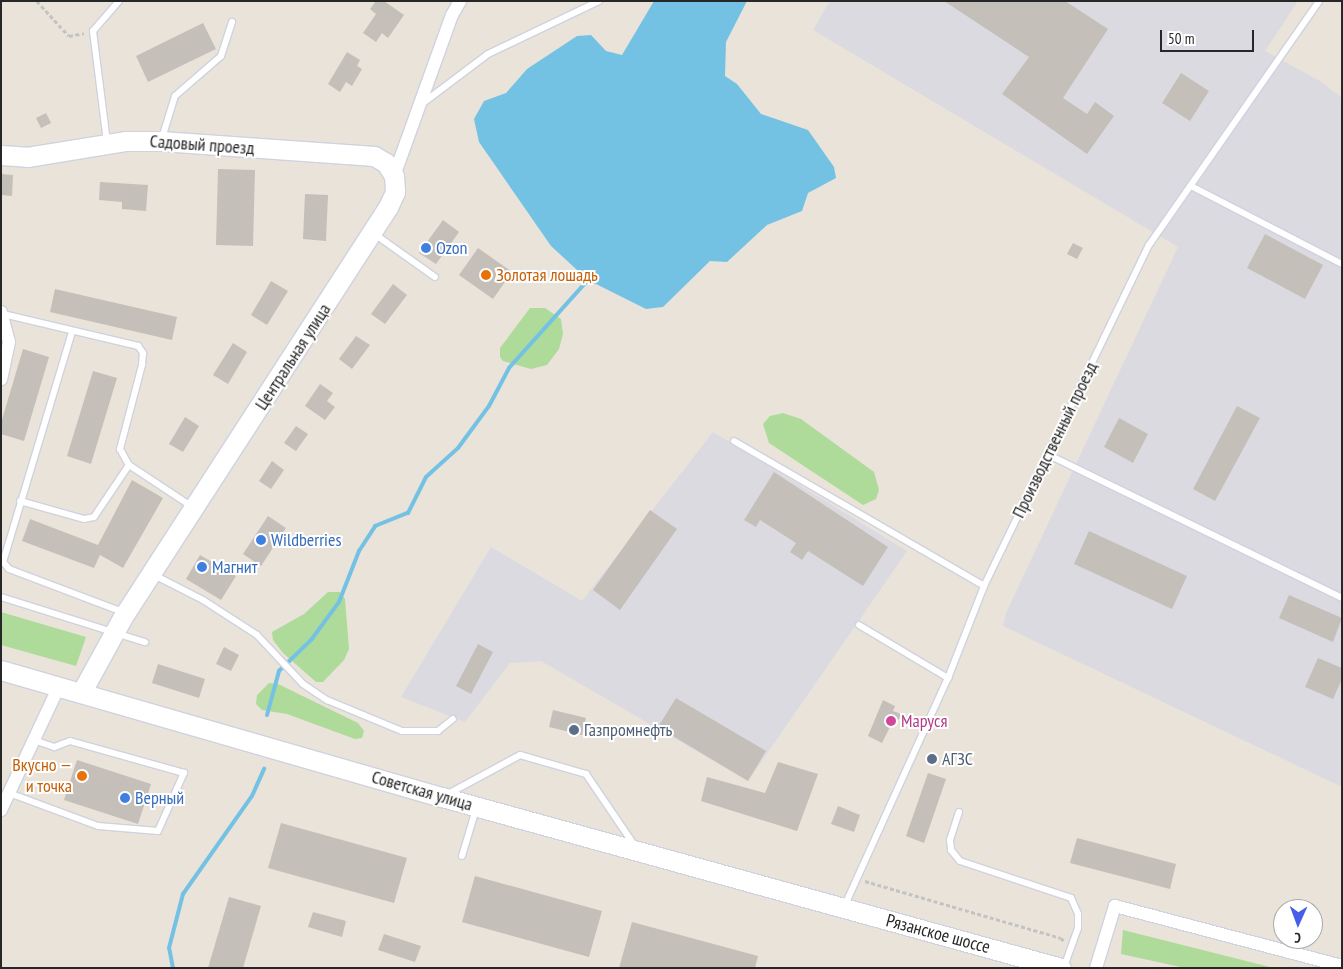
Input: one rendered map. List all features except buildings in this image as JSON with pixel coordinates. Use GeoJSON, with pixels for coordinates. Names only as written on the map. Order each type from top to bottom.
{"type":"FeatureCollection","features":[{"type":"Feature","properties":{"kind":"main road","name":"Садовый проезд"},"geometry":{"type":"LineString","coordinates":[[1,155],[27,157],[107,144],[161,141],[374,156],[386,164],[394,176]]}},
{"type":"Feature","properties":{"kind":"main road","name":"Центральная улица"},"geometry":{"type":"LineString","coordinates":[[81,693],[125,613],[372,232],[395,192],[394,176]]}},
{"type":"Feature","properties":{"kind":"main road","name":"Советская улица"},"geometry":{"type":"LineString","coordinates":[[1,670],[442,797],[637,849],[844,908]]}},
{"type":"Feature","properties":{"kind":"main road","name":"Рязанское шоссе"},"geometry":{"type":"LineString","coordinates":[[844,908],[1062,968]]}},
{"type":"Feature","properties":{"kind":"street","name":"Центральная улица"},"geometry":{"type":"LineString","coordinates":[[394,176],[452,15],[460,1]]}},
{"type":"Feature","properties":{"kind":"street"},"geometry":{"type":"LineString","coordinates":[[1,379],[10,342],[2,313]]}},
{"type":"Feature","properties":{"kind":"street"},"geometry":{"type":"LineString","coordinates":[[1,810],[58,686]]}},
{"type":"Feature","properties":{"kind":"street"},"geometry":{"type":"LineString","coordinates":[[1096,968],[1115,906],[1342,966]]}},
{"type":"Feature","properties":{"kind":"lane"},"geometry":{"type":"LineString","coordinates":[[107,144],[93,31],[119,1]]}},
{"type":"Feature","properties":{"kind":"lane"},"geometry":{"type":"LineString","coordinates":[[420,105],[488,54],[599,1]]}},
{"type":"Feature","properties":{"kind":"lane","name":"Производственный проезд"},"geometry":{"type":"LineString","coordinates":[[844,908],[948,678],[984,586],[1049,455],[1148,245],[1319,1]]}},
{"type":"Feature","properties":{"kind":"lane"},"geometry":{"type":"LineString","coordinates":[[161,141],[169,109],[175,96],[221,56],[232,22]]}},
{"type":"Feature","properties":{"kind":"lane"},"geometry":{"type":"LineString","coordinates":[[1190,186],[1342,264]]}},
{"type":"Feature","properties":{"kind":"lane"},"geometry":{"type":"LineString","coordinates":[[372,232],[435,277]]}},
{"type":"Feature","properties":{"kind":"lane"},"geometry":{"type":"LineString","coordinates":[[2,313],[72,332],[138,346],[143,353],[120,449],[128,465],[194,508]]}},
{"type":"Feature","properties":{"kind":"lane"},"geometry":{"type":"LineString","coordinates":[[72,332],[3,554],[3,562],[9,569],[125,613]]}},
{"type":"Feature","properties":{"kind":"lane"},"geometry":{"type":"LineString","coordinates":[[734,441],[984,586]]}},
{"type":"Feature","properties":{"kind":"lane"},"geometry":{"type":"LineString","coordinates":[[1049,455],[1342,598]]}},
{"type":"Feature","properties":{"kind":"lane"},"geometry":{"type":"LineString","coordinates":[[20,501],[84,519],[94,517],[128,465]]}},
{"type":"Feature","properties":{"kind":"lane"},"geometry":{"type":"LineString","coordinates":[[151,574],[210,604],[257,635],[303,684],[336,704],[402,731],[438,731],[454,719]]}},
{"type":"Feature","properties":{"kind":"lane"},"geometry":{"type":"LineString","coordinates":[[1,597],[115,631],[145,642]]}},
{"type":"Feature","properties":{"kind":"lane"},"geometry":{"type":"LineString","coordinates":[[859,625],[948,678]]}},
{"type":"Feature","properties":{"kind":"lane"},"geometry":{"type":"LineString","coordinates":[[9,793],[98,826],[158,830],[184,773],[70,741],[54,747],[34,740]]}},
{"type":"Feature","properties":{"kind":"lane"},"geometry":{"type":"LineString","coordinates":[[442,797],[520,755],[586,774],[637,849]]}},
{"type":"Feature","properties":{"kind":"lane"},"geometry":{"type":"LineString","coordinates":[[462,856],[477,806]]}},
{"type":"Feature","properties":{"kind":"lane"},"geometry":{"type":"LineString","coordinates":[[959,812],[950,840],[951,850],[960,862],[1072,898],[1078,914],[1078,928],[1062,968]]}},
{"type":"Feature","properties":{"kind":"path"},"geometry":{"type":"LineString","coordinates":[[37,1],[69,36],[93,31]]}},
{"type":"Feature","properties":{"kind":"path"},"geometry":{"type":"LineString","coordinates":[[857,878],[1061,938],[1071,948]]}},
{"type":"Feature","properties":{"kind":"shaded area"},"geometry":{"type":"Polygon","coordinates":[[[830,1],[1298,1],[1265,51],[1320,81],[1342,98],[1342,787],[1003,626],[1006,613],[1178,247],[813,30],[830,1]]]}},
{"type":"Feature","properties":{"kind":"shaded area"},"geometry":{"type":"Polygon","coordinates":[[[713,432],[907,551],[748,781],[541,661],[510,663],[465,722],[401,697],[491,547],[582,601],[713,432]]]}},
{"type":"Feature","properties":{"kind":"green space"},"geometry":{"type":"Polygon","coordinates":[[[530,308],[545,308],[561,319],[563,334],[559,349],[547,365],[531,369],[503,361],[500,357],[500,348],[530,308]]]}},
{"type":"Feature","properties":{"kind":"green space"},"geometry":{"type":"Polygon","coordinates":[[[783,413],[801,419],[874,472],[879,490],[876,499],[863,505],[769,443],[763,424],[770,416],[783,413]]]}},
{"type":"Feature","properties":{"kind":"green space"},"geometry":{"type":"Polygon","coordinates":[[[328,592],[340,592],[345,599],[349,649],[344,660],[323,682],[316,682],[283,653],[273,640],[272,632],[304,614],[328,592]]]}},
{"type":"Feature","properties":{"kind":"green space"},"geometry":{"type":"Polygon","coordinates":[[[1,612],[86,637],[76,666],[1,645],[1,612]]]}},
{"type":"Feature","properties":{"kind":"green space"},"geometry":{"type":"Polygon","coordinates":[[[269,683],[278,684],[358,723],[364,731],[362,738],[355,739],[287,714],[262,710],[256,704],[257,695],[269,683]]]}},
{"type":"Feature","properties":{"kind":"green space"},"geometry":{"type":"Polygon","coordinates":[[[1123,930],[1274,968],[1185,968],[1121,954],[1123,930]]]}},
{"type":"Feature","properties":{"kind":"water"},"geometry":{"type":"Polygon","coordinates":[[[654,1],[747,1],[726,42],[725,76],[737,84],[761,114],[808,130],[834,167],[836,178],[808,193],[802,211],[767,225],[727,262],[710,261],[663,307],[646,309],[588,280],[551,246],[479,142],[474,119],[484,101],[506,93],[527,69],[577,36],[591,35],[606,51],[622,55],[654,1]]]}},
{"type":"Feature","properties":{"kind":"waterway"},"geometry":{"type":"LineString","coordinates":[[267,715],[279,671],[311,640],[339,602],[359,551],[375,526],[408,513],[426,477],[458,448],[489,406],[509,368],[588,280]]}},
{"type":"Feature","properties":{"kind":"waterway"},"geometry":{"type":"LineString","coordinates":[[173,968],[169,948],[183,894],[252,796],[264,769]]}},
{"type":"Feature","properties":{"kind":"place","name":"Ozon"},"geometry":{"type":"Point","coordinates":[426,248]}},
{"type":"Feature","properties":{"kind":"place","name":"Золотая лошадь"},"geometry":{"type":"Point","coordinates":[486,275]}},
{"type":"Feature","properties":{"kind":"place","name":"Wildberries"},"geometry":{"type":"Point","coordinates":[261,540]}},
{"type":"Feature","properties":{"kind":"place","name":"Магнит"},"geometry":{"type":"Point","coordinates":[202,567]}},
{"type":"Feature","properties":{"kind":"place","name":"Маруся"},"geometry":{"type":"Point","coordinates":[891,721]}},
{"type":"Feature","properties":{"kind":"place","name":"Газпромнефть"},"geometry":{"type":"Point","coordinates":[574,730]}},
{"type":"Feature","properties":{"kind":"place","name":"АГЗС"},"geometry":{"type":"Point","coordinates":[932,759]}},
{"type":"Feature","properties":{"kind":"place","name":"Вкусно — и точка"},"geometry":{"type":"Point","coordinates":[82,776]}},
{"type":"Feature","properties":{"kind":"place","name":"Верный"},"geometry":{"type":"Point","coordinates":[125,798]}}]}
